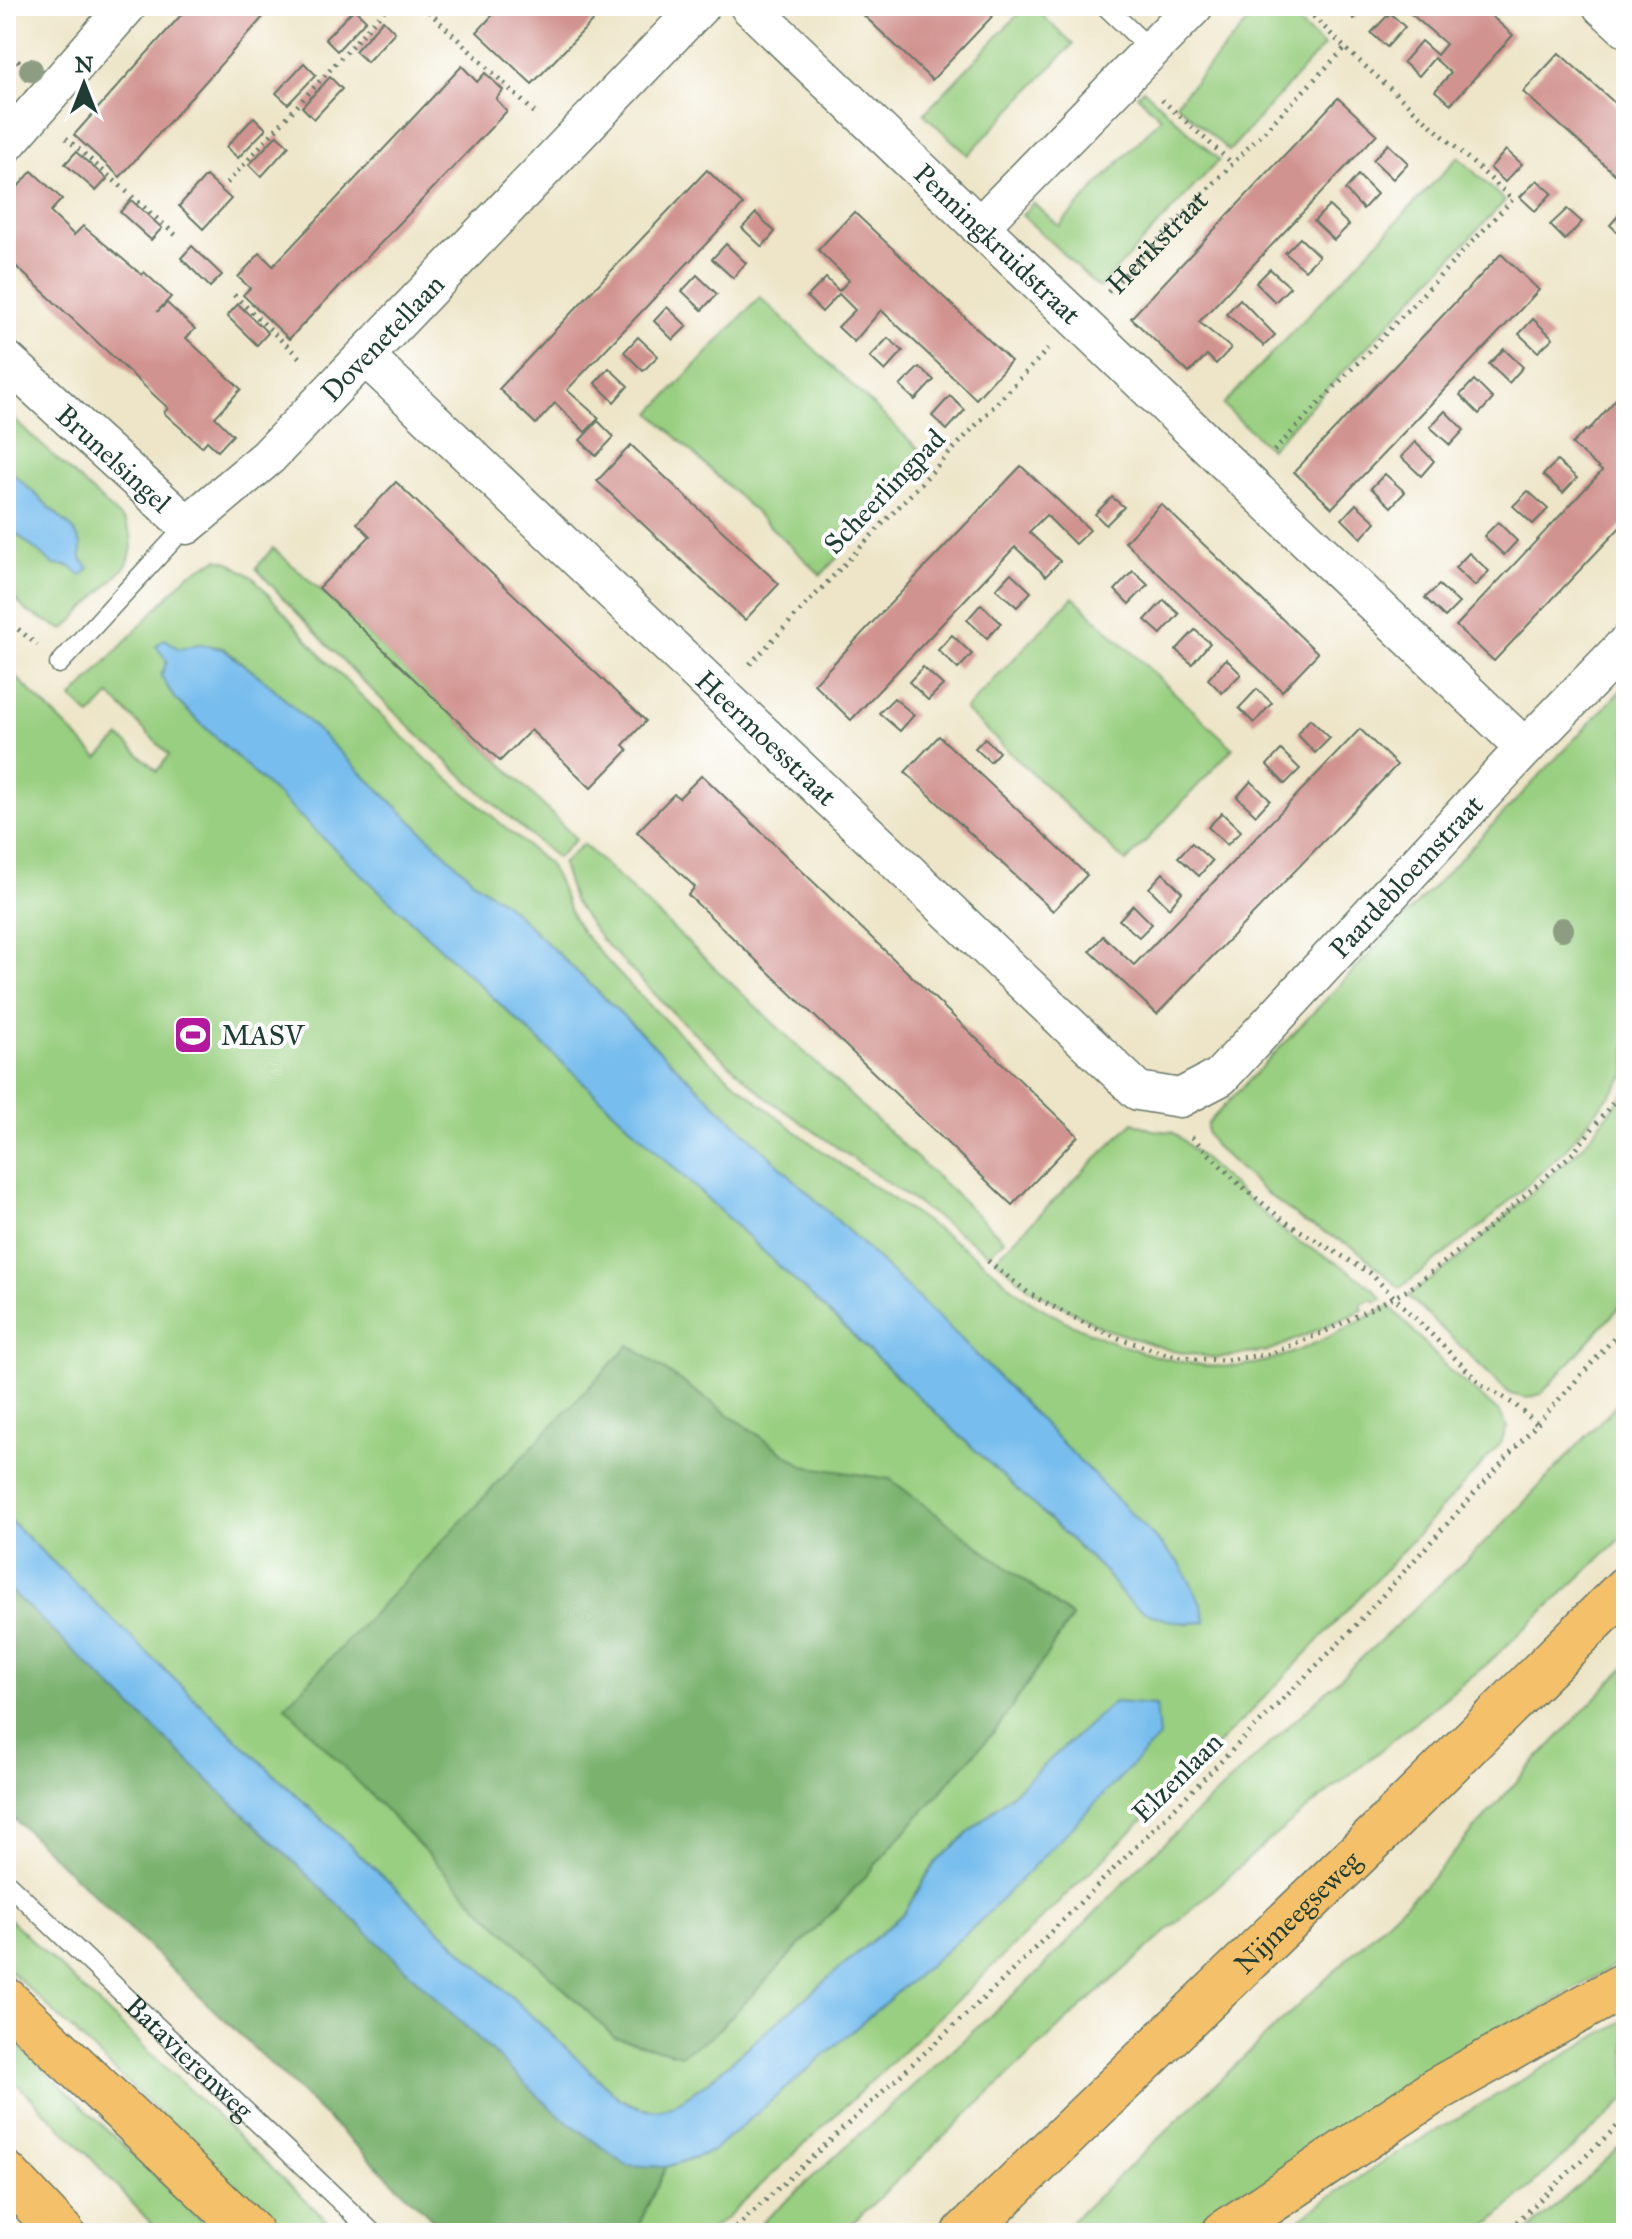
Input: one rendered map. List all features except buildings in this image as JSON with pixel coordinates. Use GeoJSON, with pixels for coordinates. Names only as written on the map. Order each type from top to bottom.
{"type":"FeatureCollection","features":[{"type":"Feature","properties":{"kind":"main road","name":"Nijmeegseweg"},"geometry":{"type":"LineString","coordinates":[[965,2233],[1378,1834],[1626,1588]]}},
{"type":"Feature","properties":{"kind":"main road"},"geometry":{"type":"LineString","coordinates":[[1224,2233],[1436,2090],[1626,1984]]}},
{"type":"Feature","properties":{"kind":"main road"},"geometry":{"type":"LineString","coordinates":[[6,2000],[251,2233]]}},
{"type":"Feature","properties":{"kind":"main road"},"geometry":{"type":"LineString","coordinates":[[6,2174],[62,2233]]}},
{"type":"Feature","properties":{"kind":"street"},"geometry":{"type":"LineString","coordinates":[[6,144],[127,6]]}},
{"type":"Feature","properties":{"kind":"street","name":"Dovenetellaan"},"geometry":{"type":"LineString","coordinates":[[187,525],[268,457],[700,6]]}},
{"type":"Feature","properties":{"kind":"street","name":"Penningkruidstraat"},"geometry":{"type":"LineString","coordinates":[[749,6],[1525,748]]}},
{"type":"Feature","properties":{"kind":"street"},"geometry":{"type":"LineString","coordinates":[[979,227],[1194,6]]}},
{"type":"Feature","properties":{"kind":"street"},"geometry":{"type":"LineString","coordinates":[[1602,6],[1626,28]]}},
{"type":"Feature","properties":{"kind":"street","name":"Heermoesstraat"},"geometry":{"type":"LineString","coordinates":[[365,356],[1138,1091],[1167,1096]]}},
{"type":"Feature","properties":{"kind":"street","name":"Brunelsingel"},"geometry":{"type":"LineString","coordinates":[[6,360],[187,525]]}},
{"type":"Feature","properties":{"kind":"street","name":"Paardebloemstraat"},"geometry":{"type":"LineString","coordinates":[[1167,1096],[1220,1077],[1525,748],[1626,644]]}},
{"type":"Feature","properties":{"kind":"lane"},"geometry":{"type":"LineString","coordinates":[[1105,6],[1140,60]]}},
{"type":"Feature","properties":{"kind":"lane","name":"Dovenetellaan"},"geometry":{"type":"LineString","coordinates":[[59,664],[187,525]]}},
{"type":"Feature","properties":{"kind":"lane","name":"Batavierenweg"},"geometry":{"type":"LineString","coordinates":[[6,1882],[373,2233]]}},
{"type":"Feature","properties":{"kind":"path"},"geometry":{"type":"LineString","coordinates":[[227,183],[388,6]]}},
{"type":"Feature","properties":{"kind":"path"},"geometry":{"type":"LineString","coordinates":[[423,6],[568,144]]}},
{"type":"Feature","properties":{"kind":"path"},"geometry":{"type":"LineString","coordinates":[[1246,481],[1513,199],[1345,48],[1303,6]]}},
{"type":"Feature","properties":{"kind":"path","name":"Herikstraat"},"geometry":{"type":"LineString","coordinates":[[1078,319],[1345,48]]}},
{"type":"Feature","properties":{"kind":"path"},"geometry":{"type":"LineString","coordinates":[[1140,60],[1233,164]]}},
{"type":"Feature","properties":{"kind":"path"},"geometry":{"type":"LineString","coordinates":[[36,111],[179,238]]}},
{"type":"Feature","properties":{"kind":"path"},"geometry":{"type":"LineString","coordinates":[[234,295],[333,389]]}},
{"type":"Feature","properties":{"kind":"path","name":"Scheerlingpad"},"geometry":{"type":"LineString","coordinates":[[722,694],[822,585],[1078,319]]}},
{"type":"Feature","properties":{"kind":"path"},"geometry":{"type":"LineString","coordinates":[[988,1261],[1031,1295],[1123,1340],[1167,1354],[1196,1359],[1225,1360],[1270,1354],[1397,1297],[1487,1229],[1574,1152],[1626,1086]]}},
{"type":"Feature","properties":{"kind":"path"},"geometry":{"type":"LineString","coordinates":[[1167,1096],[1207,1152],[1272,1212],[1370,1273],[1482,1385],[1514,1404],[1537,1424]]}},
{"type":"Feature","properties":{"kind":"path","name":"Elzenlaan"},"geometry":{"type":"LineString","coordinates":[[730,2233],[999,1984],[1348,1634],[1626,1325]]}},
{"type":"Feature","properties":{"kind":"path"},"geometry":{"type":"LineString","coordinates":[[1505,2233],[1626,2118]]}},
{"type":"Feature","properties":{"kind":"green space"},"geometry":{"type":"Polygon","coordinates":[[[1026,6],[1032,6],[1073,44],[968,155],[924,114],[1026,6]]]}},
{"type":"Feature","properties":{"kind":"green space"},"geometry":{"type":"Polygon","coordinates":[[[1262,6],[1279,6],[1324,46],[1229,151],[1176,103],[1262,6]]]}},
{"type":"Feature","properties":{"kind":"green space"},"geometry":{"type":"Polygon","coordinates":[[[1143,89],[1219,160],[1099,288],[1022,215],[1033,203],[1059,226],[1161,118],[1137,95],[1143,89]]]}},
{"type":"Feature","properties":{"kind":"green space"},"geometry":{"type":"Polygon","coordinates":[[[1458,157],[1505,201],[1270,449],[1223,405],[1458,157]]]}},
{"type":"Feature","properties":{"kind":"green space"},"geometry":{"type":"Polygon","coordinates":[[[760,297],[929,459],[821,575],[651,413],[760,297]]]}},
{"type":"Feature","properties":{"kind":"green space"},"geometry":{"type":"Polygon","coordinates":[[[6,412],[125,522],[131,535],[132,548],[127,565],[64,630],[26,611],[6,588],[6,525],[54,565],[69,566],[81,559],[81,544],[74,530],[6,467],[6,412]]]}},
{"type":"Feature","properties":{"kind":"green space"},"geometry":{"type":"Polygon","coordinates":[[[273,548],[428,690],[576,839],[557,858],[401,719],[291,607],[256,568],[273,548]]]}},
{"type":"Feature","properties":{"kind":"green space"},"geometry":{"type":"Polygon","coordinates":[[[218,559],[229,562],[254,578],[327,662],[427,760],[548,864],[583,933],[663,1018],[784,1122],[838,1163],[969,1252],[1029,1300],[1075,1326],[1130,1348],[1186,1363],[1214,1366],[1239,1366],[1278,1358],[1390,1306],[1449,1370],[1500,1413],[1507,1427],[1501,1443],[1440,1510],[1189,1774],[927,2029],[727,2217],[706,2233],[635,2233],[666,2167],[713,2151],[979,1922],[935,1863],[904,1913],[705,2084],[665,2108],[645,2109],[634,2105],[620,2099],[245,1747],[6,1517],[6,667],[98,758],[120,737],[157,771],[169,755],[110,695],[90,716],[72,698],[189,574],[218,559]],[[200,644],[176,654],[164,669],[161,676],[175,699],[1104,1571],[1132,1601],[1150,1613],[1190,1624],[1181,1565],[958,1336],[505,903],[477,884],[268,683],[223,648],[200,644]],[[629,1345],[712,2036],[844,1900],[999,1726],[1072,1618],[803,1466],[629,1345]]]}},
{"type":"Feature","properties":{"kind":"green space"},"geometry":{"type":"Polygon","coordinates":[[[1073,597],[1233,748],[1126,862],[965,710],[1073,597]]]}},
{"type":"Feature","properties":{"kind":"green space"},"geometry":{"type":"Polygon","coordinates":[[[1626,685],[1626,1075],[1563,1152],[1484,1224],[1400,1288],[1355,1248],[1304,1222],[1265,1192],[1214,1145],[1207,1133],[1207,1124],[1626,685]]]}},
{"type":"Feature","properties":{"kind":"green space"},"geometry":{"type":"Polygon","coordinates":[[[583,844],[1004,1240],[989,1254],[768,1099],[678,1018],[601,939],[573,900],[562,864],[583,844]]]}},
{"type":"Feature","properties":{"kind":"green space"},"geometry":{"type":"Polygon","coordinates":[[[1626,1091],[1626,1300],[1541,1394],[1527,1398],[1510,1394],[1408,1296],[1462,1256],[1583,1146],[1626,1091]]]}},
{"type":"Feature","properties":{"kind":"green space"},"geometry":{"type":"Polygon","coordinates":[[[1133,1122],[1177,1135],[1290,1237],[1341,1265],[1374,1289],[1382,1299],[1376,1303],[1373,1299],[1361,1304],[1363,1310],[1269,1351],[1216,1358],[1172,1351],[1106,1329],[1030,1289],[995,1259],[1133,1122]]]}},
{"type":"Feature","properties":{"kind":"green space"},"geometry":{"type":"Polygon","coordinates":[[[629,1345],[803,1466],[890,1479],[1072,1617],[999,1726],[844,1900],[712,2036],[680,2055],[614,2037],[480,1908],[285,1706],[629,1345]]]}},
{"type":"Feature","properties":{"kind":"green space"},"geometry":{"type":"Polygon","coordinates":[[[1626,1394],[1626,1534],[1487,1664],[1273,1837],[1065,2022],[842,2233],[751,2233],[1035,1975],[1145,1861],[1497,1531],[1626,1394]]]}},
{"type":"Feature","properties":{"kind":"green space"},"geometry":{"type":"Polygon","coordinates":[[[6,1586],[555,2112],[628,2165],[666,2167],[635,2233],[447,2233],[6,1811],[6,1586]]]}},
{"type":"Feature","properties":{"kind":"green space"},"geometry":{"type":"Polygon","coordinates":[[[1626,1666],[1626,1958],[1437,2072],[1198,2233],[1059,2233],[1430,1880],[1525,1772],[1626,1666]]]}},
{"type":"Feature","properties":{"kind":"green space"},"geometry":{"type":"Polygon","coordinates":[[[6,1916],[340,2233],[285,2233],[6,1967],[6,1916]]]}},
{"type":"Feature","properties":{"kind":"green space"},"geometry":{"type":"Polygon","coordinates":[[[1626,2019],[1626,2099],[1480,2233],[1279,2233],[1374,2167],[1626,2019]]]}},
{"type":"Feature","properties":{"kind":"green space"},"geometry":{"type":"Polygon","coordinates":[[[6,2033],[215,2233],[160,2233],[77,2143],[6,2073],[6,2033]]]}},
{"type":"Feature","properties":{"kind":"green space"},"geometry":{"type":"Polygon","coordinates":[[[1626,2142],[1626,2233],[1526,2233],[1626,2142]]]}},
{"type":"Feature","properties":{"kind":"water"},"geometry":{"type":"Polygon","coordinates":[[[6,467],[74,530],[81,544],[81,559],[89,568],[81,576],[69,566],[54,565],[6,525],[6,467]]]}},
{"type":"Feature","properties":{"kind":"water"},"geometry":{"type":"Polygon","coordinates":[[[165,639],[179,649],[200,644],[223,649],[268,683],[477,884],[505,903],[958,1336],[1181,1565],[1200,1601],[1206,1622],[1168,1620],[1129,1602],[1104,1571],[175,699],[161,676],[167,661],[156,646],[165,639]]]}},
{"type":"Feature","properties":{"kind":"water"},"geometry":{"type":"Polygon","coordinates":[[[6,1517],[245,1747],[620,2099],[645,2109],[665,2108],[705,2084],[904,1913],[935,1863],[1114,1702],[1156,1705],[1159,1738],[979,1922],[713,2151],[666,2167],[626,2165],[555,2112],[6,1586],[6,1517]]]}},
{"type":"Feature","properties":{"kind":"place","name":"MASV"},"geometry":{"type":"Point","coordinates":[193,1035]}}]}
